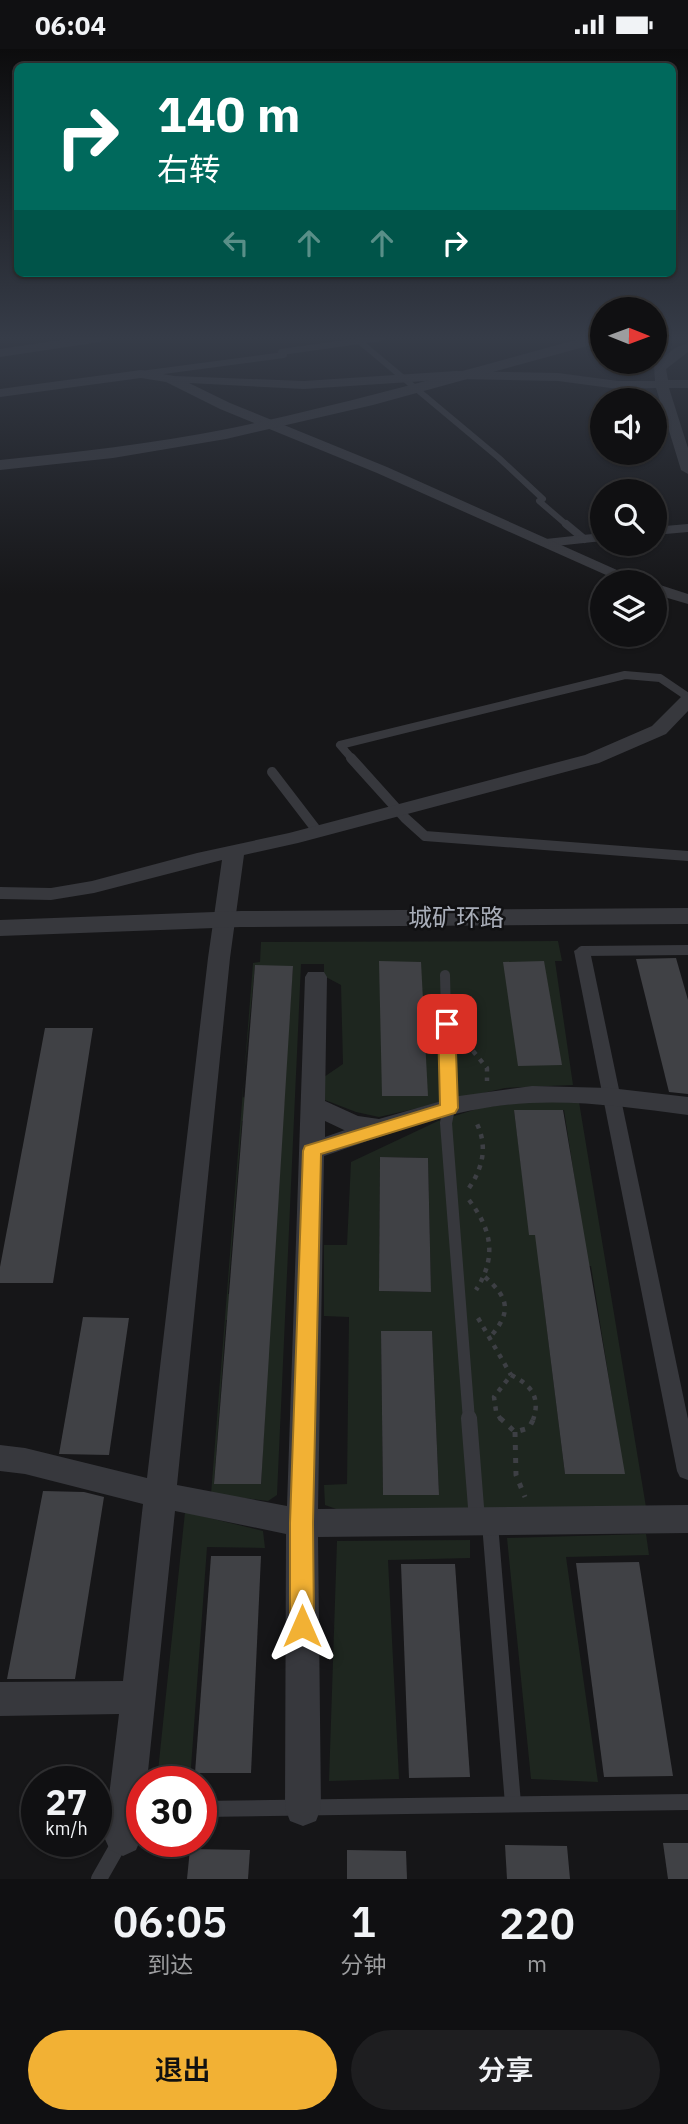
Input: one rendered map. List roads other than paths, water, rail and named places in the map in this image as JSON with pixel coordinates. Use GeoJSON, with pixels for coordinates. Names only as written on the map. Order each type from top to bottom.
{"type":"FeatureCollection","features":[{"type":"Feature","properties":{"kind":"street"},"geometry":{"type":"LineString","coordinates":[[674,423],[688,470]]}},
{"type":"Feature","properties":{"kind":"street"},"geometry":{"type":"LineString","coordinates":[[0,465],[75,458],[269,424],[382,470],[608,570]]}},
{"type":"Feature","properties":{"kind":"street"},"geometry":{"type":"LineString","coordinates":[[667,592],[688,599]]}},
{"type":"Feature","properties":{"kind":"street"},"geometry":{"type":"LineString","coordinates":[[0,893],[51,894],[72,891],[318,832],[592,759],[659,730],[688,699]]}},
{"type":"Feature","properties":{"kind":"street"},"geometry":{"type":"LineString","coordinates":[[133,1766],[138,1697],[160,1495],[234,851]]}},
{"type":"Feature","properties":{"kind":"street","name":"城矿环路"},"geometry":{"type":"LineString","coordinates":[[0,928],[224,921],[688,916]]}},
{"type":"Feature","properties":{"kind":"street"},"geometry":{"type":"LineString","coordinates":[[582,951],[688,1471]]}},
{"type":"Feature","properties":{"kind":"street"},"geometry":{"type":"LineString","coordinates":[[303,1808],[302,1523],[316,977]]}},
{"type":"Feature","properties":{"kind":"street"},"geometry":{"type":"LineString","coordinates":[[312,1151],[464,1104],[548,1093],[612,1096],[688,1106]]}},
{"type":"Feature","properties":{"kind":"street"},"geometry":{"type":"LineString","coordinates":[[313,1105],[353,1124],[384,1128]]}},
{"type":"Feature","properties":{"kind":"street"},"geometry":{"type":"LineString","coordinates":[[0,1458],[25,1461],[160,1495],[302,1523],[688,1518]]}},
{"type":"Feature","properties":{"kind":"street"},"geometry":{"type":"LineString","coordinates":[[0,1699],[138,1697]]}},
{"type":"Feature","properties":{"kind":"lane"},"geometry":{"type":"LineString","coordinates":[[455,423],[530,485],[543,499],[538,501],[584,539]]}},
{"type":"Feature","properties":{"kind":"lane"},"geometry":{"type":"LineString","coordinates":[[667,530],[688,528]]}},
{"type":"Feature","properties":{"kind":"lane"},"geometry":{"type":"LineString","coordinates":[[546,543],[590,538]]}},
{"type":"Feature","properties":{"kind":"lane"},"geometry":{"type":"LineString","coordinates":[[688,699],[667,679],[647,674],[625,675],[341,745],[398,810],[425,836],[688,856]]}},
{"type":"Feature","properties":{"kind":"lane"},"geometry":{"type":"LineString","coordinates":[[272,772],[318,832]]}},
{"type":"Feature","properties":{"kind":"lane"},"geometry":{"type":"LineString","coordinates":[[582,951],[688,950]]}},
{"type":"Feature","properties":{"kind":"lane"},"geometry":{"type":"LineString","coordinates":[[445,975],[447,1024],[464,1104],[446,1123],[483,1521],[513,1804]]}},
{"type":"Feature","properties":{"kind":"lane"},"geometry":{"type":"LineString","coordinates":[[217,1809],[688,1801]]}},
{"type":"Feature","properties":{"kind":"lane"},"geometry":{"type":"LineString","coordinates":[[99,1879],[126,1827]]}}]}
